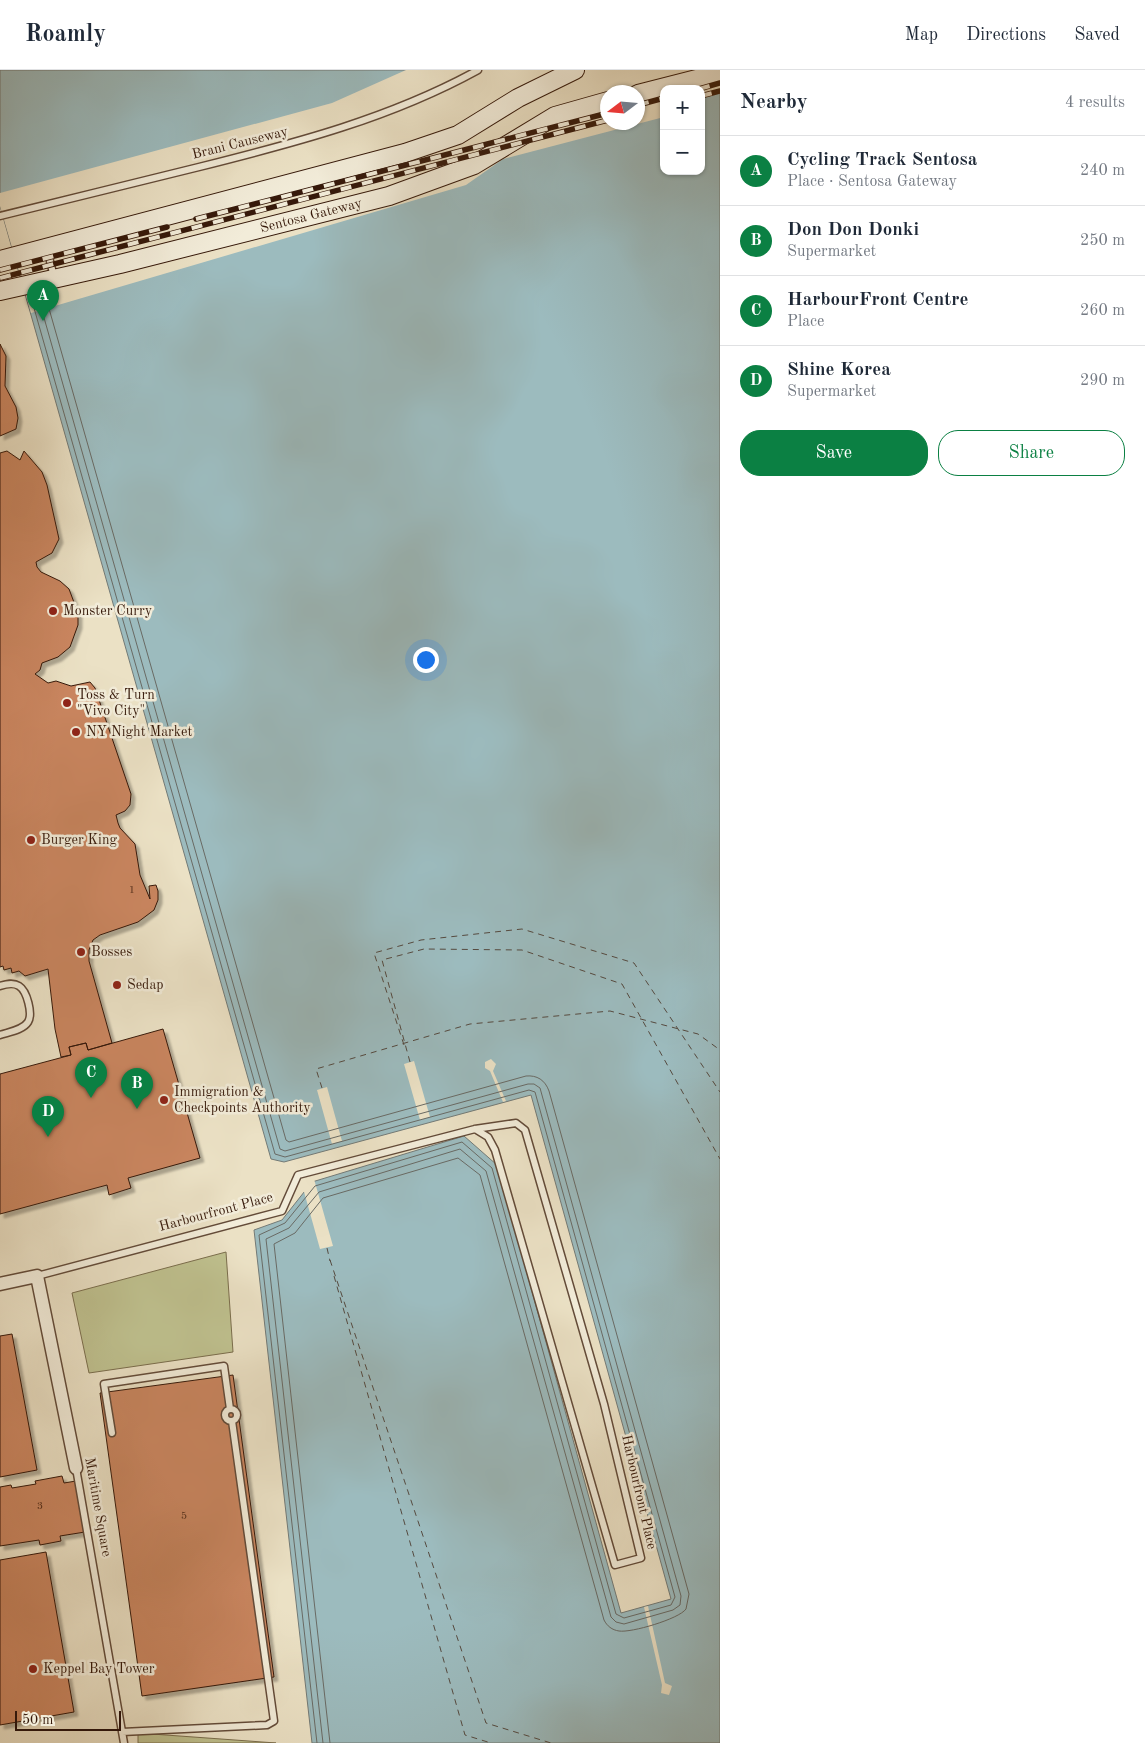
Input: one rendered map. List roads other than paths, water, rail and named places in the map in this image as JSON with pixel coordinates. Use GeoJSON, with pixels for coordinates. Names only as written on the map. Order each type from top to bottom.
{"type":"FeatureCollection","features":[{"type":"Feature","properties":{"kind":"main road"},"geometry":{"type":"LineString","coordinates":[[2,260],[404,153],[458,135],[518,98],[574,70]]}},
{"type":"Feature","properties":{"kind":"main road"},"geometry":{"type":"LineString","coordinates":[[645,92],[720,73]]}},
{"type":"Feature","properties":{"kind":"main road","name":"Sentosa Gateway"},"geometry":{"type":"LineString","coordinates":[[5,290],[130,262],[389,196],[474,165],[555,116],[600,103]]}},
{"type":"Feature","properties":{"kind":"street","name":"Harbourfront Place"},"geometry":{"type":"LineString","coordinates":[[0,1284],[37,1276]]}},
{"type":"Feature","properties":{"kind":"street","name":"Maritime Square"},"geometry":{"type":"LineString","coordinates":[[37,1276],[76,1468]]}},
{"type":"Feature","properties":{"kind":"lane","name":"Brani Causeway"},"geometry":{"type":"LineString","coordinates":[[0,216],[319,135],[385,113],[454,83],[478,70]]}},
{"type":"Feature","properties":{"kind":"lane"},"geometry":{"type":"LineString","coordinates":[[47,249],[55,279]]}},
{"type":"Feature","properties":{"kind":"lane"},"geometry":{"type":"LineString","coordinates":[[0,986],[17,985],[23,990],[30,1013],[28,1021],[21,1028],[0,1035]]}},
{"type":"Feature","properties":{"kind":"lane","name":"Harbourfront Place"},"geometry":{"type":"LineString","coordinates":[[37,1276],[282,1211],[298,1175],[475,1129],[516,1123],[525,1130],[604,1404],[641,1558],[616,1565],[495,1150],[488,1137],[475,1129]]}},
{"type":"Feature","properties":{"kind":"lane"},"geometry":{"type":"LineString","coordinates":[[112,1433],[104,1384],[224,1366],[230,1409],[237,1414],[232,1421],[274,1721],[268,1725],[122,1732]]}},
{"type":"Feature","properties":{"kind":"lane","name":"Maritime Square"},"geometry":{"type":"LineString","coordinates":[[76,1468],[124,1743]]}},
{"type":"Feature","properties":{"kind":"water"},"geometry":{"type":"Polygon","coordinates":[[[0,70],[720,70],[720,1743],[312,1743],[254,1230],[282,1220],[312,1182],[464,1136],[497,1165],[621,1613],[671,1599],[531,1095],[284,1162],[271,1159],[0,206],[0,70]]]}},
{"type":"Feature","properties":{"kind":"railway"},"geometry":{"type":"LineString","coordinates":[[705,87],[720,83]]}},
{"type":"Feature","properties":{"kind":"railway"},"geometry":{"type":"LineString","coordinates":[[705,95],[720,91]]}},
{"type":"Feature","properties":{"kind":"railway"},"geometry":{"type":"LineString","coordinates":[[645,103],[660,99]]}},
{"type":"Feature","properties":{"kind":"railway"},"geometry":{"type":"LineString","coordinates":[[196,219],[600,115]]}},
{"type":"Feature","properties":{"kind":"railway"},"geometry":{"type":"LineString","coordinates":[[0,278],[600,122]]}},
{"type":"Feature","properties":{"kind":"railway"},"geometry":{"type":"LineString","coordinates":[[0,270],[167,227]]}},
{"type":"Feature","properties":{"kind":"place","name":"Cycling Track Sentosa"},"geometry":{"type":"Point","coordinates":[43,321]}},
{"type":"Feature","properties":{"kind":"place","name":"Monster Curry"},"geometry":{"type":"Point","coordinates":[53,611]}},
{"type":"Feature","properties":{"kind":"place","name":"Toss & Turn \"Vivo City\""},"geometry":{"type":"Point","coordinates":[67,703]}},
{"type":"Feature","properties":{"kind":"place","name":"NY Night Market"},"geometry":{"type":"Point","coordinates":[76,732]}},
{"type":"Feature","properties":{"kind":"place","name":"Burger King"},"geometry":{"type":"Point","coordinates":[31,840]}},
{"type":"Feature","properties":{"kind":"place","name":"Bosses"},"geometry":{"type":"Point","coordinates":[81,952]}},
{"type":"Feature","properties":{"kind":"place","name":"Sedap"},"geometry":{"type":"Point","coordinates":[117,985]}},
{"type":"Feature","properties":{"kind":"place","name":"HarbourFront Centre"},"geometry":{"type":"Point","coordinates":[91,1098]}},
{"type":"Feature","properties":{"kind":"place","name":"Immigration & Checkpoints Authority"},"geometry":{"type":"Point","coordinates":[164,1100]}},
{"type":"Feature","properties":{"kind":"place","name":"Don Don Donki"},"geometry":{"type":"Point","coordinates":[137,1109]}},
{"type":"Feature","properties":{"kind":"place","name":"Shine Korea"},"geometry":{"type":"Point","coordinates":[48,1137]}},
{"type":"Feature","properties":{"kind":"place","name":"Keppel Bay Tower"},"geometry":{"type":"Point","coordinates":[33,1669]}}]}
